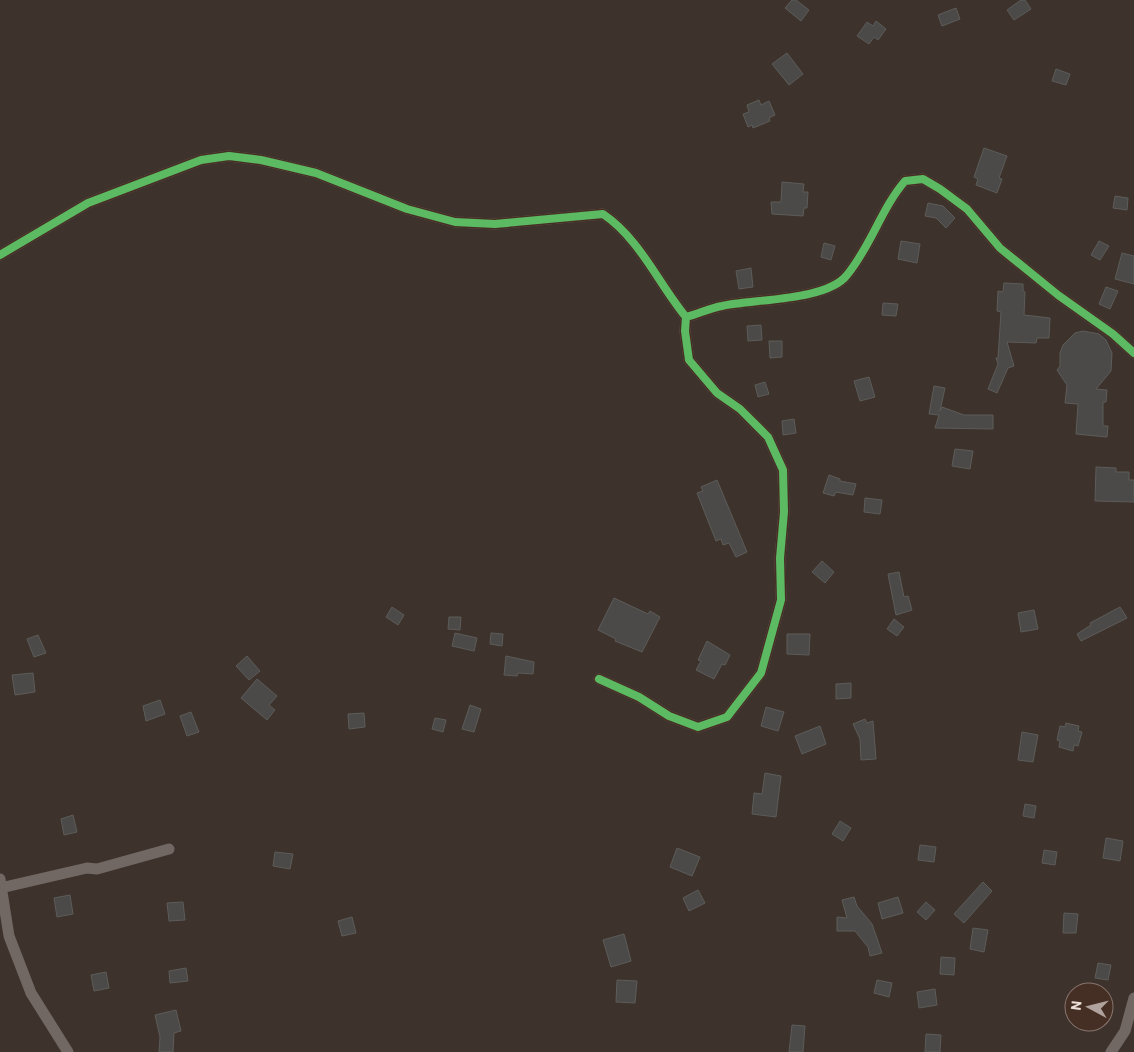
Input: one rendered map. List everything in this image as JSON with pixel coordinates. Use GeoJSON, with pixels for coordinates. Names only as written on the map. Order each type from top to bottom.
{"type":"FeatureCollection","features":[{"type":"Feature","properties":{"kind":"street"},"geometry":{"type":"LineString","coordinates":[[0,255],[88,203],[201,160],[229,156],[261,160],[316,173],[407,209],[455,222],[495,224],[603,214],[620,225],[686,317],[685,331],[689,360],[717,393],[740,409],[768,437],[783,470],[784,512],[780,558],[781,600],[761,672],[727,717],[698,727],[669,716],[639,697],[599,679]]}},
{"type":"Feature","properties":{"kind":"street"},"geometry":{"type":"LineString","coordinates":[[686,317],[722,306],[799,296],[825,288],[846,277],[862,253],[890,198],[905,181],[923,179],[967,209],[1000,248],[1058,295],[1113,334],[1134,353]]}},
{"type":"Feature","properties":{"kind":"street"},"geometry":{"type":"LineString","coordinates":[[68,1052],[31,993],[9,936],[1,883],[88,868],[97,870],[169,849]]}},
{"type":"Feature","properties":{"kind":"street"},"geometry":{"type":"LineString","coordinates":[[1111,1052],[1125,1031],[1134,998]]}},
{"type":"Feature","properties":{"kind":"building"},"geometry":{"type":"Polygon","coordinates":[[[792,0],[796,0],[809,10],[801,21],[785,8],[792,0]]]}},
{"type":"Feature","properties":{"kind":"building"},"geometry":{"type":"Polygon","coordinates":[[[1021,0],[1025,0],[1031,9],[1014,20],[1007,10],[1021,0]]]}},
{"type":"Feature","properties":{"kind":"building"},"geometry":{"type":"Polygon","coordinates":[[[956,8],[960,19],[942,26],[938,15],[956,8]]]}},
{"type":"Feature","properties":{"kind":"building"},"geometry":{"type":"Polygon","coordinates":[[[876,21],[886,29],[878,40],[874,37],[869,44],[857,36],[867,22],[873,26],[876,21]]]}},
{"type":"Feature","properties":{"kind":"building"},"geometry":{"type":"Polygon","coordinates":[[[787,53],[803,74],[789,85],[772,64],[787,53]]]}},
{"type":"Feature","properties":{"kind":"building"},"geometry":{"type":"Polygon","coordinates":[[[1056,69],[1070,74],[1066,85],[1052,81],[1056,69]]]}},
{"type":"Feature","properties":{"kind":"building"},"geometry":{"type":"Polygon","coordinates":[[[759,100],[761,105],[769,101],[775,115],[769,118],[770,121],[753,128],[752,125],[748,127],[743,114],[749,112],[747,105],[759,100]]]}},
{"type":"Feature","properties":{"kind":"building"},"geometry":{"type":"Polygon","coordinates":[[[984,148],[1007,156],[999,178],[1002,179],[997,193],[976,185],[978,179],[974,177],[984,148]]]}},
{"type":"Feature","properties":{"kind":"building"},"geometry":{"type":"Polygon","coordinates":[[[782,182],[804,184],[803,192],[808,192],[807,208],[804,208],[803,216],[772,214],[771,202],[781,202],[782,182]]]}},
{"type":"Feature","properties":{"kind":"building"},"geometry":{"type":"Polygon","coordinates":[[[1115,196],[1128,198],[1127,210],[1113,208],[1115,196]]]}},
{"type":"Feature","properties":{"kind":"building"},"geometry":{"type":"Polygon","coordinates":[[[928,203],[943,206],[955,218],[946,228],[936,218],[925,216],[928,203]]]}},
{"type":"Feature","properties":{"kind":"building"},"geometry":{"type":"Polygon","coordinates":[[[901,241],[920,244],[917,263],[898,259],[901,241]]]}},
{"type":"Feature","properties":{"kind":"building"},"geometry":{"type":"Polygon","coordinates":[[[1099,241],[1109,246],[1100,260],[1091,255],[1099,241]]]}},
{"type":"Feature","properties":{"kind":"building"},"geometry":{"type":"Polygon","coordinates":[[[824,243],[835,246],[831,260],[821,257],[824,243]]]}},
{"type":"Feature","properties":{"kind":"building"},"geometry":{"type":"Polygon","coordinates":[[[1122,253],[1134,256],[1134,284],[1115,279],[1122,253]]]}},
{"type":"Feature","properties":{"kind":"building"},"geometry":{"type":"Polygon","coordinates":[[[751,268],[753,287],[739,289],[736,271],[751,268]]]}},
{"type":"Feature","properties":{"kind":"building"},"geometry":{"type":"Polygon","coordinates":[[[1004,283],[1023,284],[1023,291],[1025,292],[1024,315],[1050,318],[1049,338],[1037,338],[1036,343],[1007,342],[1014,366],[1008,368],[997,393],[988,389],[998,364],[996,358],[998,358],[1001,312],[997,311],[998,291],[1003,292],[1004,283]]]}},
{"type":"Feature","properties":{"kind":"building"},"geometry":{"type":"Polygon","coordinates":[[[1106,287],[1118,291],[1110,309],[1099,304],[1106,287]]]}},
{"type":"Feature","properties":{"kind":"building"},"geometry":{"type":"Polygon","coordinates":[[[883,303],[898,304],[896,316],[882,315],[883,303]]]}},
{"type":"Feature","properties":{"kind":"building"},"geometry":{"type":"Polygon","coordinates":[[[761,325],[762,340],[748,341],[747,326],[761,325]]]}},
{"type":"Feature","properties":{"kind":"building"},"geometry":{"type":"Polygon","coordinates":[[[1083,331],[1099,334],[1106,340],[1112,353],[1111,371],[1096,389],[1107,390],[1106,402],[1103,402],[1103,426],[1108,426],[1107,437],[1076,434],[1078,404],[1065,403],[1067,385],[1057,370],[1060,366],[1060,353],[1063,345],[1075,333],[1083,331]]]}},
{"type":"Feature","properties":{"kind":"building"},"geometry":{"type":"Polygon","coordinates":[[[769,341],[782,341],[782,357],[770,358],[769,341]]]}},
{"type":"Feature","properties":{"kind":"building"},"geometry":{"type":"Polygon","coordinates":[[[869,377],[875,397],[860,401],[854,381],[869,377]]]}},
{"type":"Feature","properties":{"kind":"building"},"geometry":{"type":"Polygon","coordinates":[[[765,382],[769,394],[758,397],[755,385],[765,382]]]}},
{"type":"Feature","properties":{"kind":"building"},"geometry":{"type":"Polygon","coordinates":[[[934,386],[945,388],[940,411],[942,407],[964,415],[993,415],[993,429],[935,428],[939,415],[929,414],[934,386]]]}},
{"type":"Feature","properties":{"kind":"building"},"geometry":{"type":"Polygon","coordinates":[[[794,419],[796,433],[783,435],[782,421],[794,419]]]}},
{"type":"Feature","properties":{"kind":"building"},"geometry":{"type":"Polygon","coordinates":[[[955,449],[973,451],[970,469],[952,466],[955,449]]]}},
{"type":"Feature","properties":{"kind":"building"},"geometry":{"type":"Polygon","coordinates":[[[1096,467],[1116,468],[1116,472],[1129,472],[1129,480],[1134,480],[1134,502],[1095,501],[1096,467]]]}},
{"type":"Feature","properties":{"kind":"building"},"geometry":{"type":"Polygon","coordinates":[[[829,475],[840,479],[840,481],[856,484],[853,495],[836,492],[834,496],[823,493],[829,475]]]}},
{"type":"Feature","properties":{"kind":"building"},"geometry":{"type":"Polygon","coordinates":[[[717,480],[747,552],[736,557],[729,543],[723,545],[721,539],[716,541],[697,493],[703,491],[701,487],[717,480]]]}},
{"type":"Feature","properties":{"kind":"building"},"geometry":{"type":"Polygon","coordinates":[[[865,498],[882,500],[880,514],[864,512],[865,498]]]}},
{"type":"Feature","properties":{"kind":"building"},"geometry":{"type":"Polygon","coordinates":[[[822,561],[834,572],[825,583],[812,572],[822,561]]]}},
{"type":"Feature","properties":{"kind":"building"},"geometry":{"type":"Polygon","coordinates":[[[899,572],[904,597],[908,596],[912,610],[896,615],[888,574],[899,572]]]}},
{"type":"Feature","properties":{"kind":"building"},"geometry":{"type":"Polygon","coordinates":[[[614,598],[648,614],[650,611],[660,617],[642,652],[615,641],[616,639],[598,630],[614,598]]]}},
{"type":"Feature","properties":{"kind":"building"},"geometry":{"type":"Polygon","coordinates":[[[392,607],[404,615],[398,625],[386,617],[392,607]]]}},
{"type":"Feature","properties":{"kind":"building"},"geometry":{"type":"Polygon","coordinates":[[[1120,607],[1127,618],[1081,641],[1077,634],[1091,625],[1090,623],[1120,607]]]}},
{"type":"Feature","properties":{"kind":"building"},"geometry":{"type":"Polygon","coordinates":[[[1034,610],[1038,629],[1021,632],[1018,613],[1034,610]]]}},
{"type":"Feature","properties":{"kind":"building"},"geometry":{"type":"Polygon","coordinates":[[[449,617],[461,617],[460,630],[448,629],[449,617]]]}},
{"type":"Feature","properties":{"kind":"building"},"geometry":{"type":"Polygon","coordinates":[[[894,619],[904,627],[897,636],[887,629],[894,619]]]}},
{"type":"Feature","properties":{"kind":"building"},"geometry":{"type":"Polygon","coordinates":[[[455,633],[477,638],[474,651],[452,646],[455,633]]]}},
{"type":"Feature","properties":{"kind":"building"},"geometry":{"type":"Polygon","coordinates":[[[491,633],[503,634],[502,646],[490,644],[491,633]]]}},
{"type":"Feature","properties":{"kind":"building"},"geometry":{"type":"Polygon","coordinates":[[[787,634],[810,634],[809,655],[787,654],[787,634]]]}},
{"type":"Feature","properties":{"kind":"building"},"geometry":{"type":"Polygon","coordinates":[[[38,635],[46,653],[34,657],[27,639],[38,635]]]}},
{"type":"Feature","properties":{"kind":"building"},"geometry":{"type":"Polygon","coordinates":[[[707,641],[730,655],[725,665],[722,664],[714,679],[696,670],[701,661],[698,660],[707,641]]]}},
{"type":"Feature","properties":{"kind":"building"},"geometry":{"type":"Polygon","coordinates":[[[247,656],[260,671],[249,680],[236,666],[247,656]]]}},
{"type":"Feature","properties":{"kind":"building"},"geometry":{"type":"Polygon","coordinates":[[[506,656],[534,662],[533,674],[518,673],[517,676],[504,675],[506,656]]]}},
{"type":"Feature","properties":{"kind":"building"},"geometry":{"type":"Polygon","coordinates":[[[33,673],[35,692],[15,695],[12,675],[33,673]]]}},
{"type":"Feature","properties":{"kind":"building"},"geometry":{"type":"Polygon","coordinates":[[[257,679],[277,696],[269,705],[275,710],[267,720],[241,698],[257,679]]]}},
{"type":"Feature","properties":{"kind":"building"},"geometry":{"type":"Polygon","coordinates":[[[851,683],[851,698],[836,699],[836,684],[851,683]]]}},
{"type":"Feature","properties":{"kind":"building"},"geometry":{"type":"Polygon","coordinates":[[[160,700],[165,714],[146,721],[143,706],[160,700]]]}},
{"type":"Feature","properties":{"kind":"building"},"geometry":{"type":"Polygon","coordinates":[[[470,705],[481,709],[474,732],[462,729],[470,705]]]}},
{"type":"Feature","properties":{"kind":"building"},"geometry":{"type":"Polygon","coordinates":[[[766,707],[784,712],[778,731],[761,726],[766,707]]]}},
{"type":"Feature","properties":{"kind":"building"},"geometry":{"type":"Polygon","coordinates":[[[191,712],[199,732],[187,736],[180,716],[191,712]]]}},
{"type":"Feature","properties":{"kind":"building"},"geometry":{"type":"Polygon","coordinates":[[[364,713],[365,727],[349,729],[348,714],[364,713]]]}},
{"type":"Feature","properties":{"kind":"building"},"geometry":{"type":"Polygon","coordinates":[[[435,718],[446,720],[443,732],[432,729],[435,718]]]}},
{"type":"Feature","properties":{"kind":"building"},"geometry":{"type":"Polygon","coordinates":[[[865,719],[867,723],[873,721],[876,759],[861,760],[860,739],[853,724],[865,719]]]}},
{"type":"Feature","properties":{"kind":"building"},"geometry":{"type":"Polygon","coordinates":[[[1066,723],[1079,726],[1078,731],[1082,732],[1078,746],[1074,745],[1073,751],[1059,747],[1060,741],[1057,740],[1060,726],[1065,727],[1066,723]]]}},
{"type":"Feature","properties":{"kind":"building"},"geometry":{"type":"Polygon","coordinates":[[[820,726],[826,744],[802,754],[795,736],[820,726]]]}},
{"type":"Feature","properties":{"kind":"building"},"geometry":{"type":"Polygon","coordinates":[[[1022,732],[1038,735],[1033,762],[1018,760],[1022,732]]]}},
{"type":"Feature","properties":{"kind":"building"},"geometry":{"type":"Polygon","coordinates":[[[765,773],[781,776],[776,817],[752,814],[754,793],[762,794],[765,773]]]}},
{"type":"Feature","properties":{"kind":"building"},"geometry":{"type":"Polygon","coordinates":[[[1025,804],[1036,806],[1034,818],[1023,816],[1025,804]]]}},
{"type":"Feature","properties":{"kind":"building"},"geometry":{"type":"Polygon","coordinates":[[[73,815],[77,832],[64,835],[61,819],[73,815]]]}},
{"type":"Feature","properties":{"kind":"building"},"geometry":{"type":"Polygon","coordinates":[[[840,821],[851,828],[843,841],[832,834],[840,821]]]}},
{"type":"Feature","properties":{"kind":"building"},"geometry":{"type":"Polygon","coordinates":[[[1106,838],[1123,841],[1120,861],[1103,858],[1106,838]]]}},
{"type":"Feature","properties":{"kind":"building"},"geometry":{"type":"Polygon","coordinates":[[[920,845],[936,847],[934,862],[918,860],[920,845]]]}},
{"type":"Feature","properties":{"kind":"building"},"geometry":{"type":"Polygon","coordinates":[[[677,848],[700,857],[692,876],[670,867],[677,848]]]}},
{"type":"Feature","properties":{"kind":"building"},"geometry":{"type":"Polygon","coordinates":[[[1044,850],[1057,852],[1055,865],[1042,863],[1044,850]]]}},
{"type":"Feature","properties":{"kind":"building"},"geometry":{"type":"Polygon","coordinates":[[[275,852],[293,854],[290,869],[273,866],[275,852]]]}},
{"type":"Feature","properties":{"kind":"building"},"geometry":{"type":"Polygon","coordinates":[[[983,882],[992,891],[964,923],[954,914],[983,882]]]}},
{"type":"Feature","properties":{"kind":"building"},"geometry":{"type":"Polygon","coordinates":[[[698,890],[705,903],[689,911],[683,898],[698,890]]]}},
{"type":"Feature","properties":{"kind":"building"},"geometry":{"type":"Polygon","coordinates":[[[70,895],[73,914],[57,917],[54,898],[70,895]]]}},
{"type":"Feature","properties":{"kind":"building"},"geometry":{"type":"Polygon","coordinates":[[[854,897],[857,906],[872,924],[882,953],[870,956],[868,947],[855,931],[837,931],[837,917],[847,918],[842,900],[854,897]]]}},
{"type":"Feature","properties":{"kind":"building"},"geometry":{"type":"Polygon","coordinates":[[[898,897],[903,913],[882,919],[878,903],[898,897]]]}},
{"type":"Feature","properties":{"kind":"building"},"geometry":{"type":"Polygon","coordinates":[[[183,902],[185,920],[169,921],[167,903],[183,902]]]}},
{"type":"Feature","properties":{"kind":"building"},"geometry":{"type":"Polygon","coordinates":[[[926,902],[935,910],[926,920],[917,912],[926,902]]]}},
{"type":"Feature","properties":{"kind":"building"},"geometry":{"type":"Polygon","coordinates":[[[1064,913],[1078,914],[1076,933],[1063,933],[1064,913]]]}},
{"type":"Feature","properties":{"kind":"building"},"geometry":{"type":"Polygon","coordinates":[[[352,917],[356,933],[342,936],[338,921],[352,917]]]}},
{"type":"Feature","properties":{"kind":"building"},"geometry":{"type":"Polygon","coordinates":[[[973,928],[988,930],[984,952],[970,949],[973,928]]]}},
{"type":"Feature","properties":{"kind":"building"},"geometry":{"type":"Polygon","coordinates":[[[624,934],[631,961],[611,967],[603,940],[624,934]]]}},
{"type":"Feature","properties":{"kind":"building"},"geometry":{"type":"Polygon","coordinates":[[[941,957],[955,958],[954,975],[940,974],[941,957]]]}},
{"type":"Feature","properties":{"kind":"building"},"geometry":{"type":"Polygon","coordinates":[[[1098,963],[1111,965],[1108,980],[1095,978],[1098,963]]]}},
{"type":"Feature","properties":{"kind":"building"},"geometry":{"type":"Polygon","coordinates":[[[186,968],[188,981],[170,983],[169,971],[186,968]]]}},
{"type":"Feature","properties":{"kind":"building"},"geometry":{"type":"Polygon","coordinates":[[[106,972],[109,988],[94,991],[91,975],[106,972]]]}},
{"type":"Feature","properties":{"kind":"building"},"geometry":{"type":"Polygon","coordinates":[[[617,980],[637,981],[635,1003],[616,1002],[617,980]]]}},
{"type":"Feature","properties":{"kind":"building"},"geometry":{"type":"Polygon","coordinates":[[[877,980],[892,983],[889,997],[874,993],[877,980]]]}},
{"type":"Feature","properties":{"kind":"building"},"geometry":{"type":"Polygon","coordinates":[[[935,989],[937,1005],[919,1008],[917,992],[935,989]]]}},
{"type":"Feature","properties":{"kind":"building"},"geometry":{"type":"Polygon","coordinates":[[[176,1010],[181,1031],[174,1033],[173,1052],[159,1052],[160,1037],[155,1015],[176,1010]]]}},
{"type":"Feature","properties":{"kind":"building"},"geometry":{"type":"Polygon","coordinates":[[[792,1025],[805,1026],[803,1052],[789,1052],[792,1025]]]}},
{"type":"Feature","properties":{"kind":"building"},"geometry":{"type":"Polygon","coordinates":[[[926,1034],[941,1035],[940,1052],[925,1052],[926,1034]]]}},
{"type":"Feature","properties":{"kind":"cycle path"},"geometry":{"type":"LineString","coordinates":[[0,255],[88,203],[201,160],[229,156],[261,160],[316,173],[407,209],[455,222],[495,224],[603,214],[628,236],[686,317],[722,306],[789,298],[823,290],[837,284],[847,275],[863,252],[889,203],[905,181],[923,179],[967,209],[1000,248],[1058,295],[1113,334],[1134,353]]}},
{"type":"Feature","properties":{"kind":"cycle path"},"geometry":{"type":"LineString","coordinates":[[599,679],[639,697],[669,716],[698,727],[727,717],[761,673],[781,600],[780,558],[784,512],[783,470],[768,437],[740,409],[717,393],[689,360],[685,331],[686,317]]}}]}
